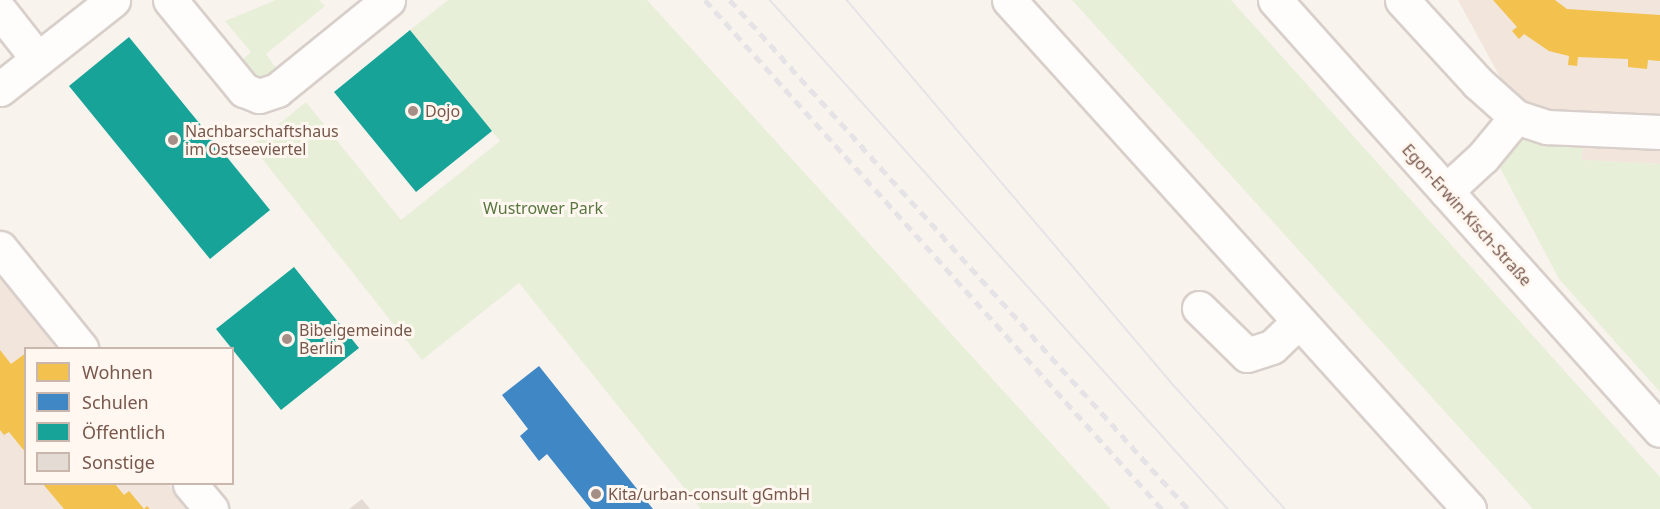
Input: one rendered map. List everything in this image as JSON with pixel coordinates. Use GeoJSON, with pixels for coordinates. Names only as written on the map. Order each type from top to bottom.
{"type":"FeatureCollection","features":[{"type":"Feature","properties":{"kind":"street"},"geometry":{"type":"LineString","coordinates":[[0,89],[113,0]]}},
{"type":"Feature","properties":{"kind":"street"},"geometry":{"type":"LineString","coordinates":[[170,0],[244,90],[259,96],[277,90],[388,0]]}},
{"type":"Feature","properties":{"kind":"street"},"geometry":{"type":"LineString","coordinates":[[1009,0],[1469,509]]}},
{"type":"Feature","properties":{"kind":"street","name":"Egon-Erwin-Kisch-Straße"},"geometry":{"type":"LineString","coordinates":[[1275,0],[1660,430]]}},
{"type":"Feature","properties":{"kind":"street"},"geometry":{"type":"LineString","coordinates":[[1402,0],[1478,83],[1516,117],[1547,127],[1660,132]]}},
{"type":"Feature","properties":{"kind":"street"},"geometry":{"type":"LineString","coordinates":[[0,11],[37,58]]}},
{"type":"Feature","properties":{"kind":"street"},"geometry":{"type":"LineString","coordinates":[[1446,191],[1484,157],[1516,117]]}},
{"type":"Feature","properties":{"kind":"street"},"geometry":{"type":"LineString","coordinates":[[0,248],[80,347]]}},
{"type":"Feature","properties":{"kind":"street"},"geometry":{"type":"LineString","coordinates":[[1199,308],[1247,355],[1272,347],[1299,321]]}},
{"type":"Feature","properties":{"kind":"street"},"geometry":{"type":"LineString","coordinates":[[192,485],[210,509]]}},
{"type":"Feature","properties":{"kind":"shaded area"},"geometry":{"type":"Polygon","coordinates":[[[1458,0],[1660,0],[1660,164],[1581,160],[1530,132],[1458,0]]]}},
{"type":"Feature","properties":{"kind":"shaded area"},"geometry":{"type":"Polygon","coordinates":[[[0,275],[58,347],[24,347],[24,485],[169,485],[189,509],[0,509],[0,275]]]}},
{"type":"Feature","properties":{"kind":"green space"},"geometry":{"type":"Polygon","coordinates":[[[276,0],[319,0],[325,6],[266,54],[279,72],[263,80],[253,78],[237,64],[251,52],[225,21],[276,0]]]}},
{"type":"Feature","properties":{"kind":"green space","name":"Wustrower Park"},"geometry":{"type":"Polygon","coordinates":[[[448,0],[647,0],[1111,509],[701,509],[519,283],[422,360],[252,146],[306,102],[401,220],[500,141],[410,30],[448,0]]]}},
{"type":"Feature","properties":{"kind":"green space"},"geometry":{"type":"Polygon","coordinates":[[[1072,0],[1231,0],[1660,477],[1660,509],[1533,509],[1072,0]]]}},
{"type":"Feature","properties":{"kind":"green space"},"geometry":{"type":"Polygon","coordinates":[[[1522,135],[1583,140],[1582,160],[1660,164],[1660,392],[1559,279],[1498,164],[1522,135]]]}},
{"type":"Feature","properties":{"kind":"building: Wohnen"},"geometry":{"type":"Polygon","coordinates":[[[1493,0],[1555,0],[1567,9],[1660,15],[1660,61],[1648,60],[1647,69],[1628,67],[1628,59],[1578,57],[1577,66],[1568,65],[1569,56],[1549,51],[1524,34],[1519,39],[1512,31],[1517,27],[1493,0]]]}},
{"type":"Feature","properties":{"kind":"building: Wohnen"},"geometry":{"type":"Polygon","coordinates":[[[0,350],[11,364],[24,354],[24,451],[9,432],[4,435],[0,430],[0,350]]]}},
{"type":"Feature","properties":{"kind":"building: Wohnen"},"geometry":{"type":"Polygon","coordinates":[[[44,485],[116,485],[124,495],[129,491],[144,509],[64,509],[44,485]]]}},
{"type":"Feature","properties":{"kind":"building: Schulen"},"geometry":{"type":"Polygon","coordinates":[[[539,366],[653,509],[591,509],[547,454],[539,461],[520,436],[528,429],[502,395],[539,366]]]}},
{"type":"Feature","properties":{"kind":"building: Öffentlich","name":"Dojo"},"geometry":{"type":"Polygon","coordinates":[[[410,30],[492,131],[416,192],[334,92],[410,30]]]}},
{"type":"Feature","properties":{"kind":"building: Öffentlich"},"geometry":{"type":"Polygon","coordinates":[[[129,37],[270,210],[210,259],[69,86],[129,37]]]}},
{"type":"Feature","properties":{"kind":"building: Öffentlich","name":"Bibelgemeinde Berlin"},"geometry":{"type":"Polygon","coordinates":[[[294,267],[359,348],[281,410],[234,351],[234,347],[230,347],[216,329],[294,267]]]}},
{"type":"Feature","properties":{"kind":"building: Sonstige"},"geometry":{"type":"Polygon","coordinates":[[[362,499],[370,509],[349,509],[362,499]]]}},
{"type":"Feature","properties":{"kind":"tram line"},"geometry":{"type":"LineString","coordinates":[[770,0],[1228,509]]}},
{"type":"Feature","properties":{"kind":"tram line"},"geometry":{"type":"LineString","coordinates":[[847,0],[1169,380],[1285,509]]}},
{"type":"Feature","properties":{"kind":"railway"},"geometry":{"type":"LineString","coordinates":[[705,0],[1162,509]]}},
{"type":"Feature","properties":{"kind":"railway"},"geometry":{"type":"LineString","coordinates":[[730,0],[1188,509]]}},
{"type":"Feature","properties":{"kind":"place","name":"Dojo"},"geometry":{"type":"Point","coordinates":[413,111]}},
{"type":"Feature","properties":{"kind":"place","name":"Nachbarschaftshaus im Ostseeviertel"},"geometry":{"type":"Point","coordinates":[173,140]}},
{"type":"Feature","properties":{"kind":"place","name":"Bibelgemeinde Berlin"},"geometry":{"type":"Point","coordinates":[287,339]}},
{"type":"Feature","properties":{"kind":"place","name":"Kita/urban-consult gGmbH"},"geometry":{"type":"Point","coordinates":[596,494]}}]}
